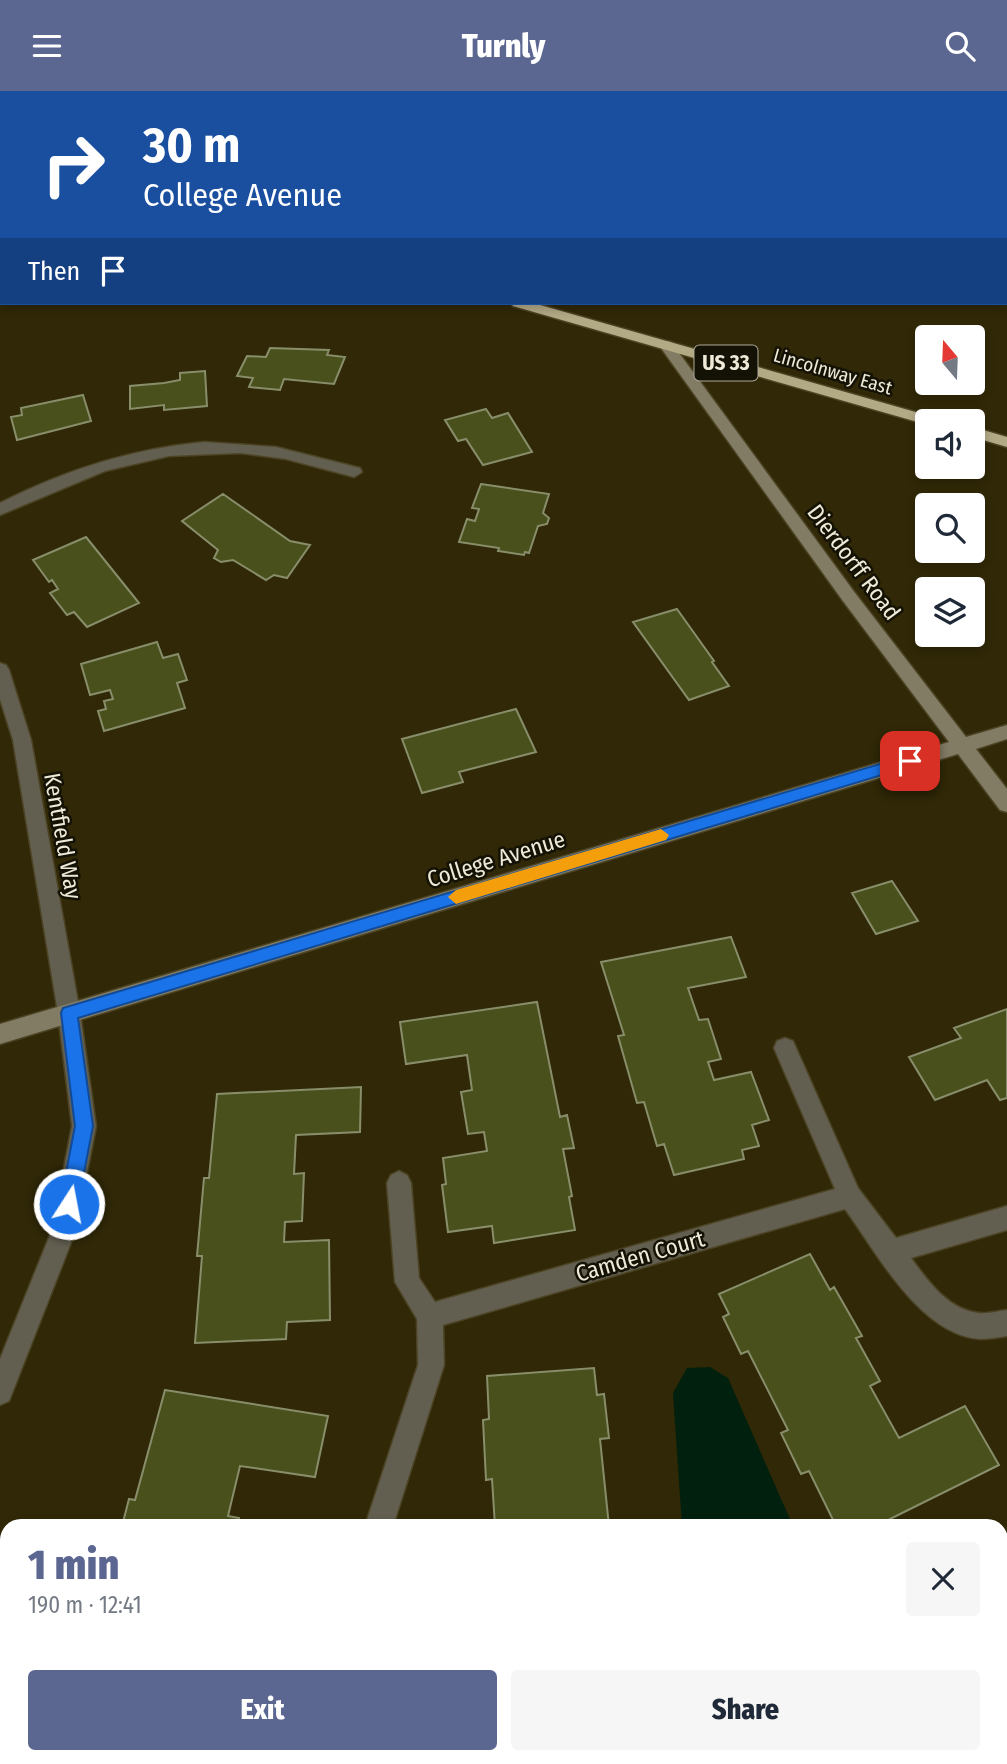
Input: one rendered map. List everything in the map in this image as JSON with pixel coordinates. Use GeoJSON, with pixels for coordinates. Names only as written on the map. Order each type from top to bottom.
{"type":"FeatureCollection","features":[{"type":"Feature","properties":{"kind":"highway","name":"Lincolnway East"},"geometry":{"type":"LineString","coordinates":[[525,305],[915,416]]}},
{"type":"Feature","properties":{"kind":"highway"},"geometry":{"type":"LineString","coordinates":[[985,436],[1007,442]]}},
{"type":"Feature","properties":{"kind":"main road","name":"Dierdorff Road"},"geometry":{"type":"LineString","coordinates":[[666,345],[849,597],[1007,804]]}},
{"type":"Feature","properties":{"kind":"main road","name":"College Avenue"},"geometry":{"type":"LineString","coordinates":[[0,1034],[1007,732]]}},
{"type":"Feature","properties":{"kind":"street"},"geometry":{"type":"LineString","coordinates":[[0,510],[40,488],[108,463],[148,454],[200,448],[234,448],[277,453],[354,472]]}},
{"type":"Feature","properties":{"kind":"street","name":"Kentfield Way"},"geometry":{"type":"LineString","coordinates":[[0,1392],[10,1339],[64,1230],[84,1126],[69,1013],[22,740],[2,678]]}},
{"type":"Feature","properties":{"kind":"street"},"geometry":{"type":"LineString","coordinates":[[785,1048],[850,1196],[923,1295],[954,1319],[980,1326],[1007,1323]]}},
{"type":"Feature","properties":{"kind":"street"},"geometry":{"type":"LineString","coordinates":[[381,1519],[431,1365],[430,1316],[407,1282],[398,1183]]}},
{"type":"Feature","properties":{"kind":"street","name":"Camden Court"},"geometry":{"type":"LineString","coordinates":[[430,1316],[850,1196]]}},
{"type":"Feature","properties":{"kind":"street"},"geometry":{"type":"LineString","coordinates":[[890,1252],[1007,1218]]}},
{"type":"Feature","properties":{"kind":"shaded area"},"geometry":{"type":"Polygon","coordinates":[[[710,1367],[728,1378],[790,1519],[682,1519],[673,1393],[687,1368],[710,1367]]]}},
{"type":"Feature","properties":{"kind":"building"},"geometry":{"type":"Polygon","coordinates":[[[270,348],[329,350],[327,355],[345,357],[334,384],[284,379],[280,390],[249,387],[253,378],[237,376],[247,356],[266,357],[270,348]]]}},
{"type":"Feature","properties":{"kind":"building"},"geometry":{"type":"Polygon","coordinates":[[[205,371],[207,406],[164,410],[164,405],[130,409],[130,386],[180,380],[180,373],[205,371]]]}},
{"type":"Feature","properties":{"kind":"building"},"geometry":{"type":"Polygon","coordinates":[[[83,395],[91,421],[17,440],[11,417],[22,415],[21,408],[83,395]]]}},
{"type":"Feature","properties":{"kind":"building"},"geometry":{"type":"Polygon","coordinates":[[[486,409],[492,418],[508,413],[532,452],[483,465],[466,439],[458,441],[445,420],[486,409]]]}},
{"type":"Feature","properties":{"kind":"building"},"geometry":{"type":"Polygon","coordinates":[[[481,484],[549,494],[543,513],[549,518],[547,524],[538,526],[529,553],[525,552],[524,555],[498,551],[499,548],[459,542],[467,519],[475,521],[479,509],[472,508],[481,484]]]}},
{"type":"Feature","properties":{"kind":"building"},"geometry":{"type":"Polygon","coordinates":[[[223,494],[290,541],[310,545],[287,578],[274,575],[266,580],[233,560],[221,562],[214,558],[218,550],[182,521],[223,494]]]}},
{"type":"Feature","properties":{"kind":"building"},"geometry":{"type":"Polygon","coordinates":[[[86,537],[139,603],[87,627],[74,612],[67,615],[50,593],[58,589],[52,580],[49,582],[33,560],[86,537]]]}},
{"type":"Feature","properties":{"kind":"building"},"geometry":{"type":"Polygon","coordinates":[[[677,609],[729,686],[689,700],[633,622],[677,609]]]}},
{"type":"Feature","properties":{"kind":"building"},"geometry":{"type":"Polygon","coordinates":[[[157,642],[163,658],[178,654],[187,680],[177,683],[185,708],[104,731],[98,711],[106,709],[104,701],[113,699],[110,690],[90,695],[81,664],[157,642]]]}},
{"type":"Feature","properties":{"kind":"building"},"geometry":{"type":"Polygon","coordinates":[[[516,709],[536,752],[459,772],[463,782],[422,793],[402,739],[516,709]]]}},
{"type":"Feature","properties":{"kind":"building"},"geometry":{"type":"Polygon","coordinates":[[[892,881],[918,921],[876,934],[852,893],[892,881]]]}},
{"type":"Feature","properties":{"kind":"building"},"geometry":{"type":"Polygon","coordinates":[[[731,937],[746,977],[688,988],[699,1020],[708,1019],[721,1059],[708,1062],[714,1080],[751,1072],[769,1120],[752,1125],[759,1146],[742,1150],[744,1159],[674,1175],[664,1144],[657,1146],[644,1102],[637,1103],[618,1036],[624,1035],[601,962],[731,937]]]}},
{"type":"Feature","properties":{"kind":"building"},"geometry":{"type":"Polygon","coordinates":[[[537,1002],[560,1117],[567,1115],[574,1148],[563,1149],[575,1230],[494,1243],[492,1226],[448,1232],[442,1185],[446,1184],[443,1158],[487,1151],[484,1132],[468,1134],[461,1092],[472,1090],[467,1055],[406,1064],[400,1022],[537,1002]]]}},
{"type":"Feature","properties":{"kind":"building"},"geometry":{"type":"Polygon","coordinates":[[[1007,1009],[1007,1098],[1000,1100],[987,1080],[935,1100],[909,1057],[961,1038],[954,1028],[1007,1009]]]}},
{"type":"Feature","properties":{"kind":"building"},"geometry":{"type":"Polygon","coordinates":[[[361,1087],[360,1132],[296,1135],[294,1174],[304,1173],[302,1221],[285,1222],[284,1242],[329,1240],[330,1320],[287,1322],[286,1339],[195,1343],[202,1256],[197,1256],[204,1178],[209,1178],[217,1094],[361,1087]]]}},
{"type":"Feature","properties":{"kind":"building"},"geometry":{"type":"Polygon","coordinates":[[[810,1254],[830,1290],[834,1287],[862,1336],[856,1338],[880,1381],[870,1386],[899,1438],[965,1406],[999,1465],[890,1519],[833,1519],[809,1471],[801,1474],[781,1433],[788,1430],[748,1351],[741,1354],[723,1317],[729,1314],[719,1294],[810,1254]]]}},
{"type":"Feature","properties":{"kind":"building"},"geometry":{"type":"Polygon","coordinates":[[[594,1368],[597,1395],[604,1394],[609,1438],[600,1439],[608,1519],[495,1519],[492,1479],[486,1480],[483,1420],[489,1419],[487,1376],[594,1368]]]}},
{"type":"Feature","properties":{"kind":"building"},"geometry":{"type":"Polygon","coordinates":[[[165,1390],[328,1416],[315,1477],[240,1466],[228,1516],[239,1519],[124,1519],[129,1499],[135,1500],[165,1390]]]}},
{"type":"Feature","properties":{"kind":"slow traffic"},"geometry":{"type":"LineString","coordinates":[[456,897],[661,835]]}},
{"type":"Feature","properties":{"kind":"route"},"geometry":{"type":"LineString","coordinates":[[69,1204],[84,1126],[69,1013],[910,761]]}}]}
